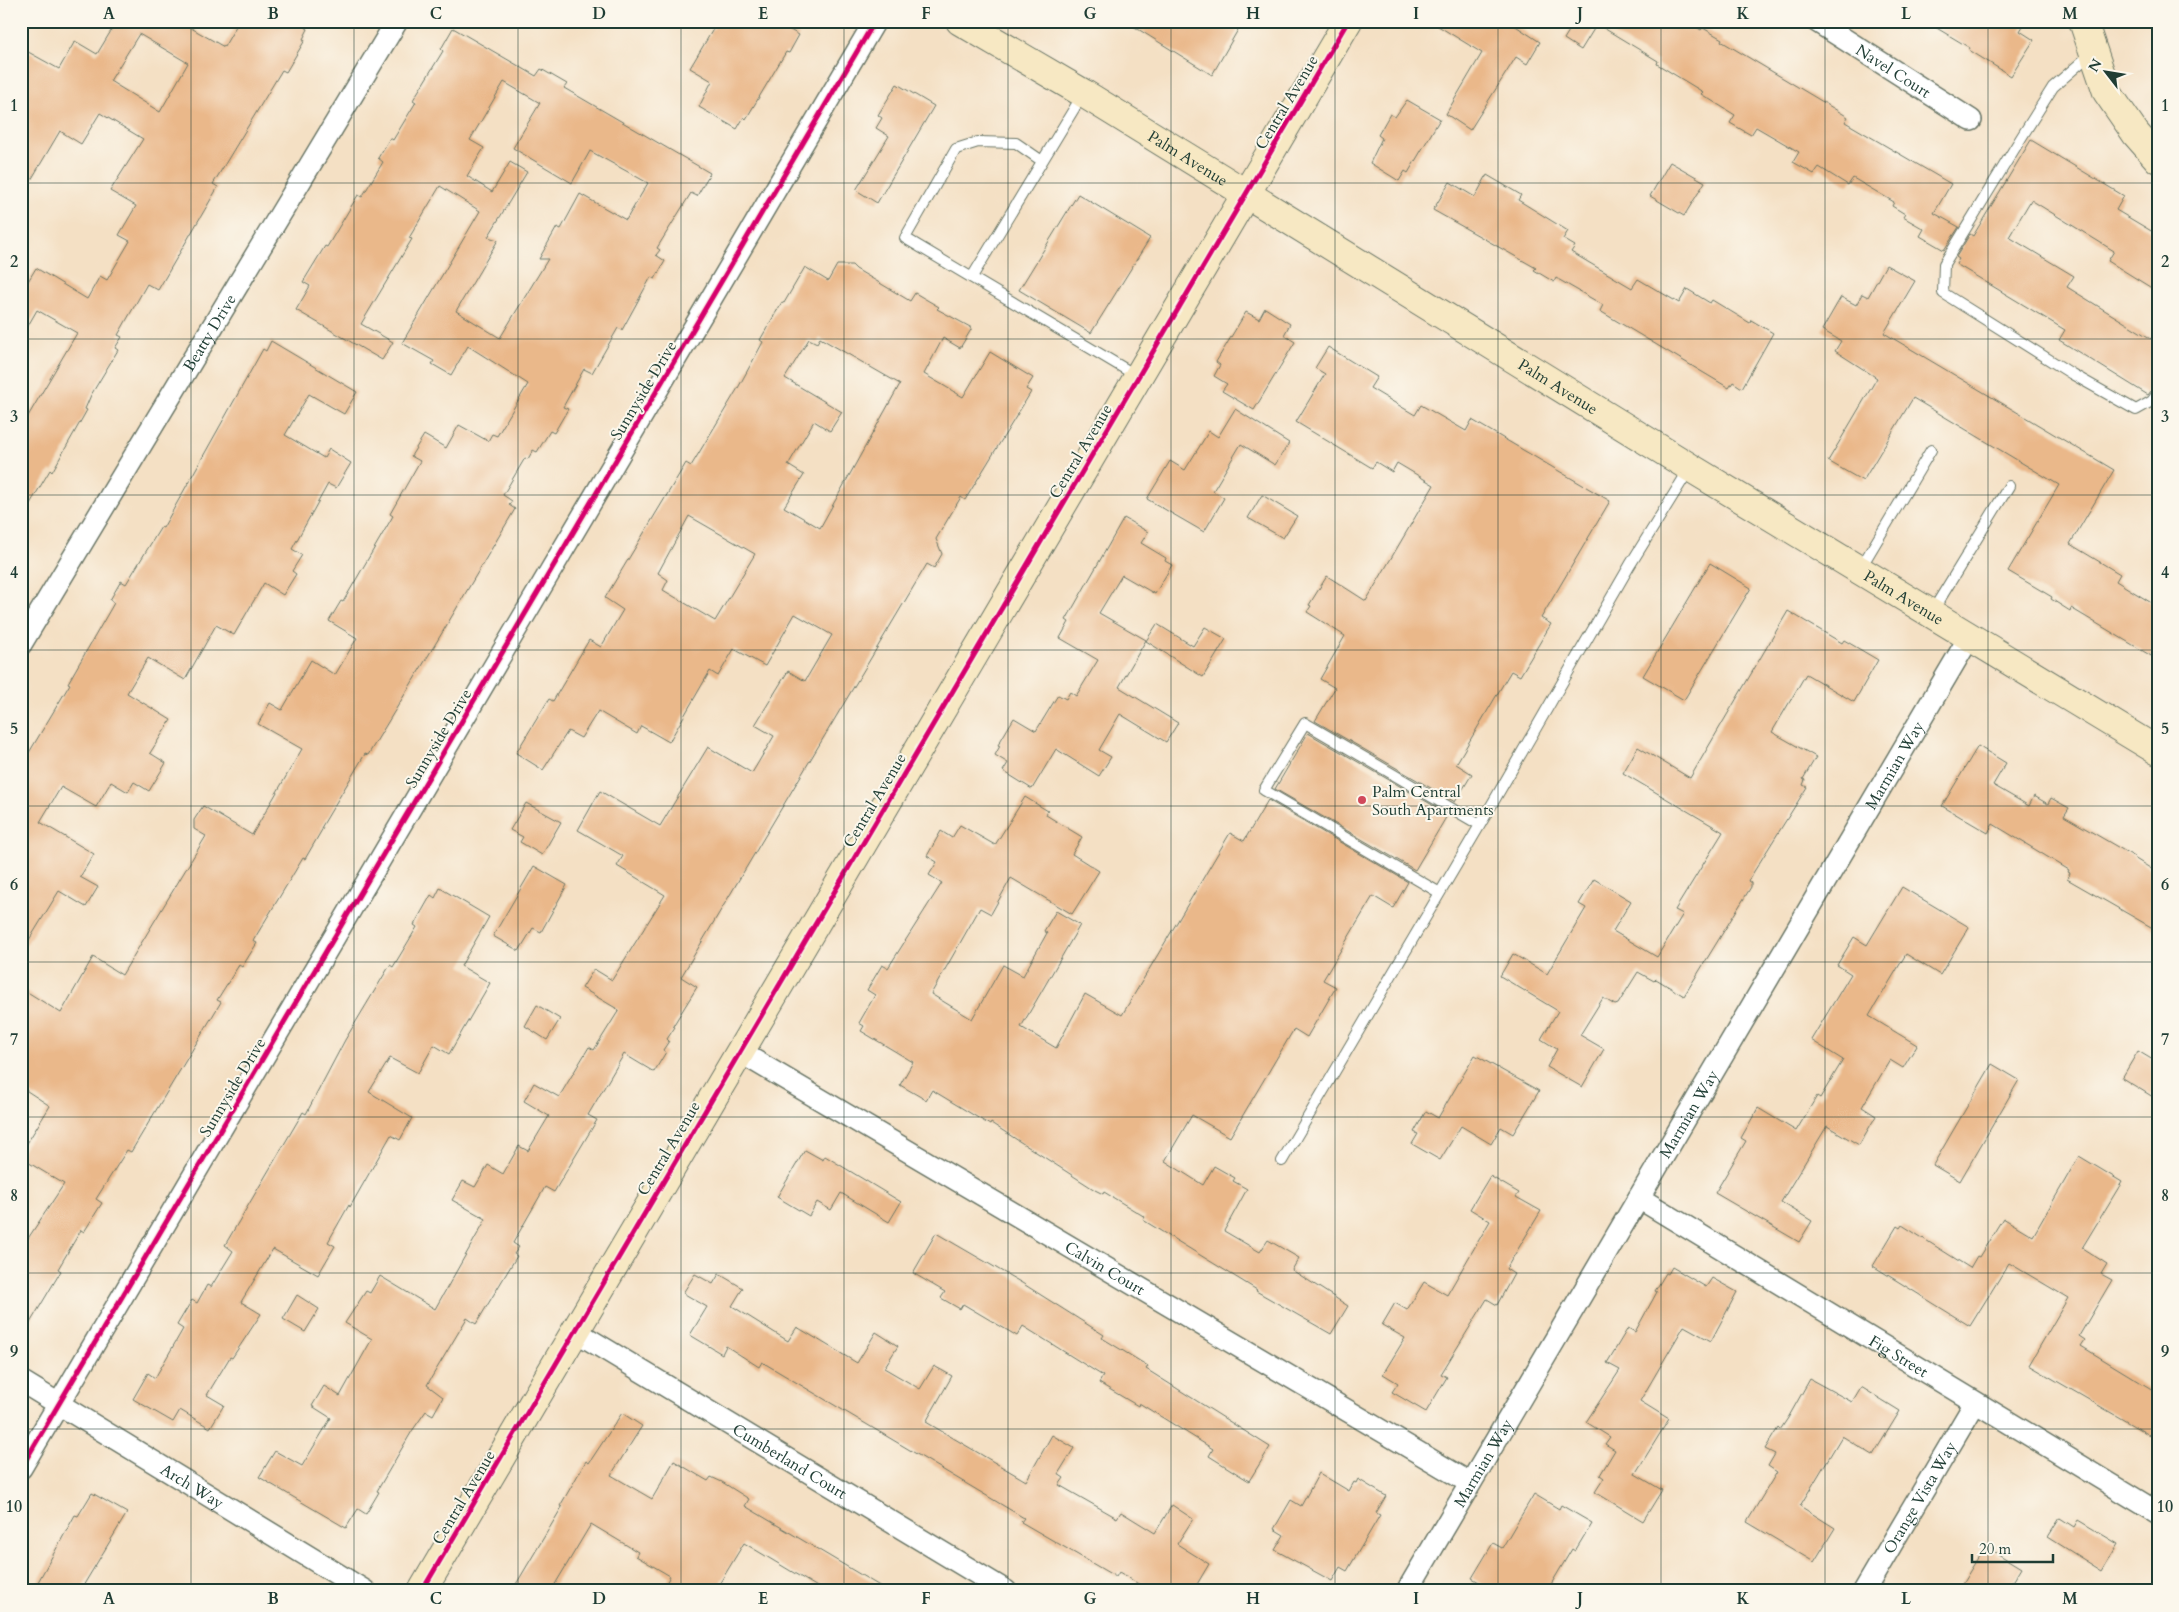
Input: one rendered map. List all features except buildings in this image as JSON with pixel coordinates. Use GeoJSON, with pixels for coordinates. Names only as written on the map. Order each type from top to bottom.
{"type":"FeatureCollection","features":[{"type":"Feature","properties":{"kind":"main road","name":"Palm Avenue"},"geometry":{"type":"LineString","coordinates":[[960,21],[1083,93],[1691,468],[2158,751]]}},
{"type":"Feature","properties":{"kind":"main road","name":"Central Avenue"},"geometry":{"type":"LineString","coordinates":[[422,1591],[1348,21]]}},
{"type":"Feature","properties":{"kind":"main road"},"geometry":{"type":"LineString","coordinates":[[2083,21],[2108,92],[2136,134],[2158,158]]}},
{"type":"Feature","properties":{"kind":"street","name":"Beatty Drive"},"geometry":{"type":"LineString","coordinates":[[21,644],[397,21]]}},
{"type":"Feature","properties":{"kind":"street","name":"Sunnyside Drive"},"geometry":{"type":"LineString","coordinates":[[21,1468],[876,21]]}},
{"type":"Feature","properties":{"kind":"street","name":"Navel Court"},"geometry":{"type":"LineString","coordinates":[[1816,21],[1971,120]]}},
{"type":"Feature","properties":{"kind":"street","name":"Marmian Way"},"geometry":{"type":"LineString","coordinates":[[1407,1591],[1970,636]]}},
{"type":"Feature","properties":{"kind":"street","name":"Calvin Court"},"geometry":{"type":"LineString","coordinates":[[740,1052],[1470,1484]]}},
{"type":"Feature","properties":{"kind":"street","name":"Fig Street"},"geometry":{"type":"LineString","coordinates":[[1639,1198],[2158,1513]]}},
{"type":"Feature","properties":{"kind":"street","name":"Cumberland Court"},"geometry":{"type":"LineString","coordinates":[[575,1331],[1006,1591]]}},
{"type":"Feature","properties":{"kind":"street","name":"Arch Way"},"geometry":{"type":"LineString","coordinates":[[21,1381],[60,1403],[365,1591]]}},
{"type":"Feature","properties":{"kind":"street","name":"Orange Vista Way"},"geometry":{"type":"LineString","coordinates":[[1864,1591],[1975,1403]]}},
{"type":"Feature","properties":{"kind":"lane"},"geometry":{"type":"LineString","coordinates":[[2093,53],[2053,88],[2021,138],[1944,264],[1943,294],[2072,374],[2136,410],[2152,401],[2158,393]]}},
{"type":"Feature","properties":{"kind":"lane"},"geometry":{"type":"LineString","coordinates":[[972,277],[1083,93]]}},
{"type":"Feature","properties":{"kind":"lane"},"geometry":{"type":"LineString","coordinates":[[1042,161],[1016,143],[978,142],[956,149],[905,238],[1138,377]]}},
{"type":"Feature","properties":{"kind":"lane"},"geometry":{"type":"LineString","coordinates":[[1860,569],[1931,450]]}},
{"type":"Feature","properties":{"kind":"lane"},"geometry":{"type":"LineString","coordinates":[[1282,1161],[1480,825],[1630,565],[1691,468]]}},
{"type":"Feature","properties":{"kind":"lane"},"geometry":{"type":"LineString","coordinates":[[1932,613],[2009,486]]}},
{"type":"Feature","properties":{"kind":"lane"},"geometry":{"type":"LineString","coordinates":[[1440,893],[1264,790],[1304,723],[1480,825]]}},
{"type":"Feature","properties":{"kind":"cycle path"},"geometry":{"type":"LineString","coordinates":[[21,1468],[875,21]]}},
{"type":"Feature","properties":{"kind":"cycle path"},"geometry":{"type":"LineString","coordinates":[[422,1591],[1348,21]]}},
{"type":"Feature","properties":{"kind":"place","name":"Palm Central South Apartments"},"geometry":{"type":"Point","coordinates":[1362,800]}}]}
